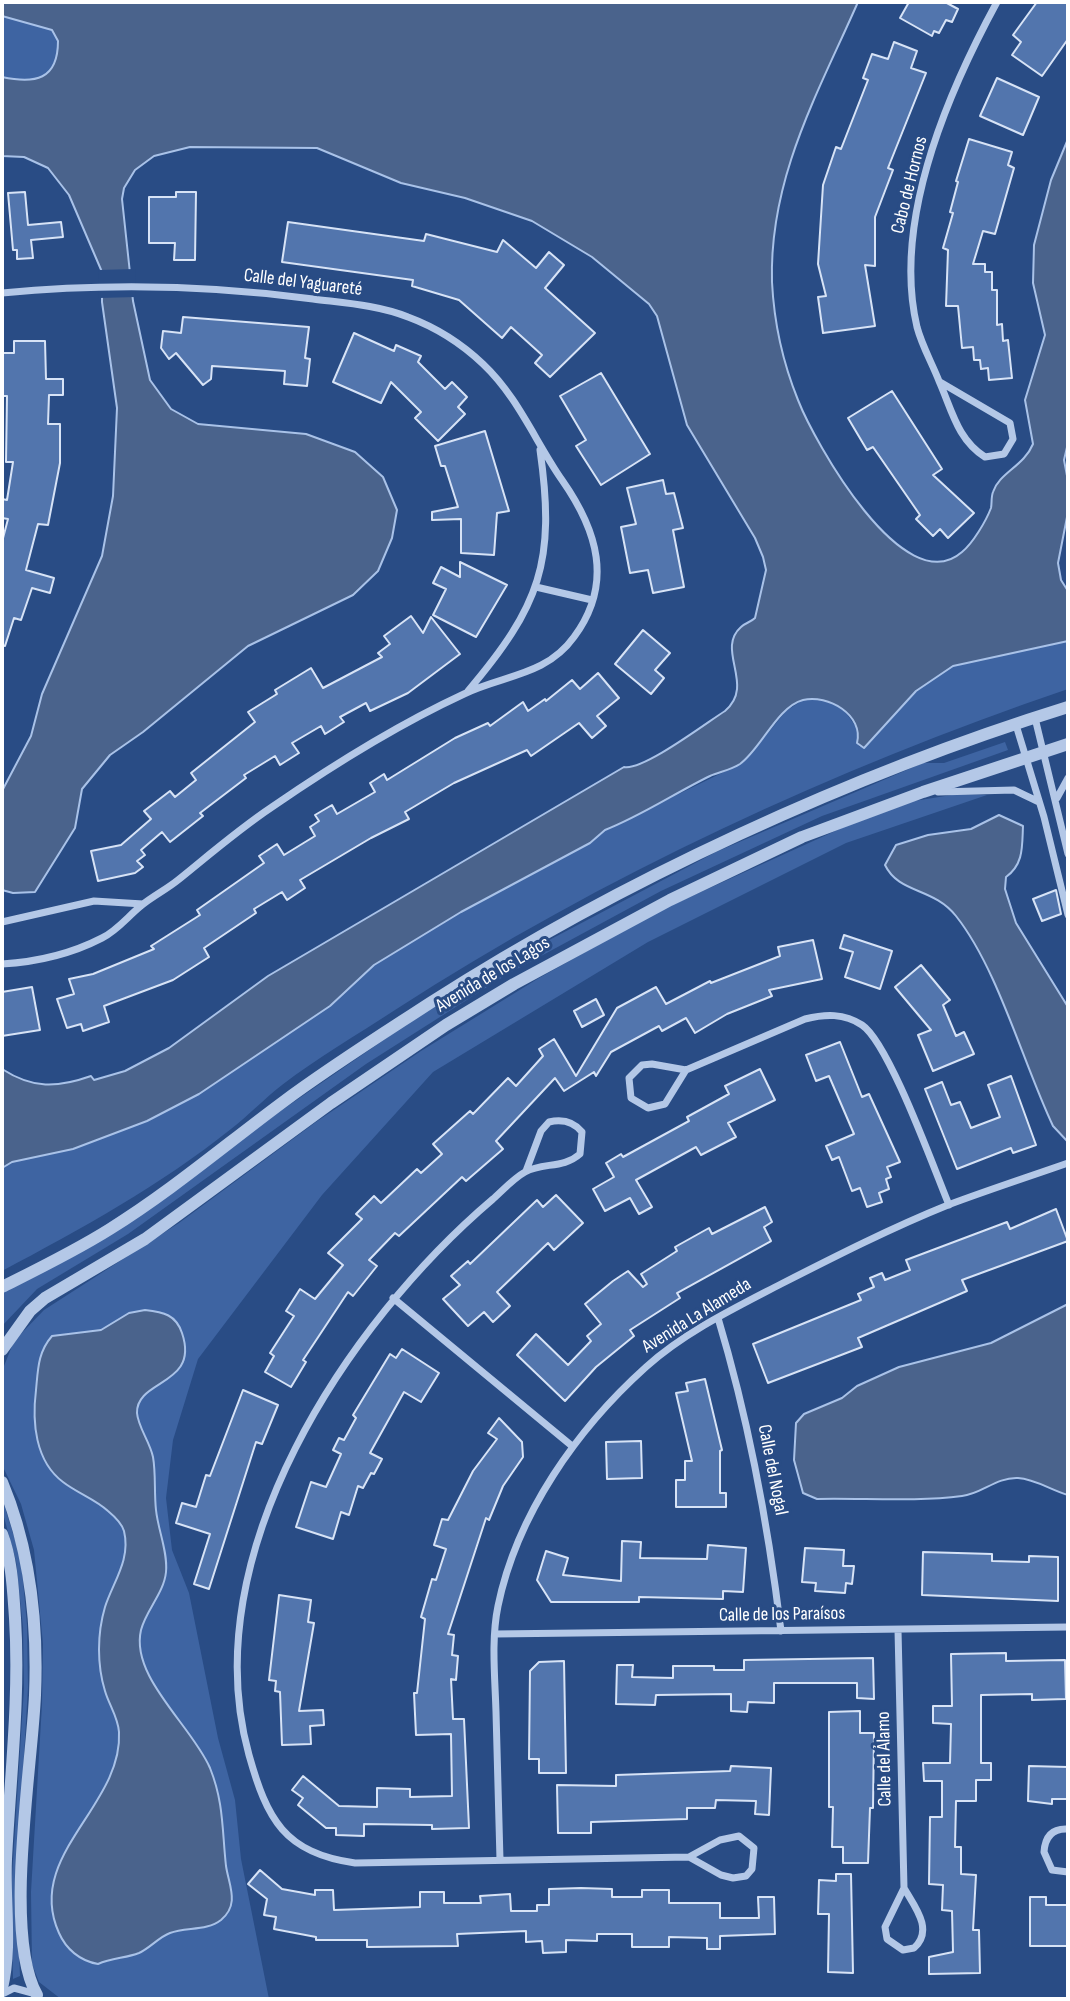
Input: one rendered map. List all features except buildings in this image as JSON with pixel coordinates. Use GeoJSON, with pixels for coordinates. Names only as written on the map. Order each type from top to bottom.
{"type":"FeatureCollection","features":[{"type":"Feature","properties":{"kind":"street","name":"Cabo de Hornos"},"geometry":{"type":"LineString","coordinates":[[940,382],[1010,423],[1013,439],[1004,454],[985,457],[974,451],[959,432],[917,328],[909,261],[913,231],[941,124],[980,32],[997,2]]}},
{"type":"Feature","properties":{"kind":"street","name":"Calle del Yaguareté"},"geometry":{"type":"LineString","coordinates":[[2,293],[88,286],[152,285],[269,293],[376,308],[405,315],[433,328],[481,362],[522,412],[540,449],[584,513],[598,560],[592,600],[575,637],[542,666],[467,692],[342,760],[269,808],[143,904],[113,932],[99,940],[56,956],[2,964]]}},
{"type":"Feature","properties":{"kind":"street","name":"Calle del Yaguareté"},"geometry":{"type":"LineString","coordinates":[[467,692],[518,626],[537,587],[547,530],[546,494],[540,449]]}},
{"type":"Feature","properties":{"kind":"street"},"geometry":{"type":"LineString","coordinates":[[537,587],[592,600]]}},
{"type":"Feature","properties":{"kind":"street","name":"Avenida de los Lagos"},"geometry":{"type":"LineString","coordinates":[[2,1287],[72,1252],[122,1221],[283,1102],[506,956],[663,872],[769,823],[933,753],[1068,707]]}},
{"type":"Feature","properties":{"kind":"street"},"geometry":{"type":"LineString","coordinates":[[1035,718],[1057,799],[1068,854]]}},
{"type":"Feature","properties":{"kind":"street"},"geometry":{"type":"LineString","coordinates":[[1016,725],[1040,802],[1068,915]]}},
{"type":"Feature","properties":{"kind":"street","name":"Avenida de los Lagos"},"geometry":{"type":"LineString","coordinates":[[2,1350],[30,1311],[45,1298],[145,1238],[331,1103],[491,998],[670,900],[802,837],[923,792],[1068,744]]}},
{"type":"Feature","properties":{"kind":"street"},"geometry":{"type":"LineString","coordinates":[[1057,799],[1068,778]]}},
{"type":"Feature","properties":{"kind":"street"},"geometry":{"type":"LineString","coordinates":[[923,792],[1014,790],[1040,802]]}},
{"type":"Feature","properties":{"kind":"street"},"geometry":{"type":"LineString","coordinates":[[2,922],[94,901],[143,904]]}},
{"type":"Feature","properties":{"kind":"street"},"geometry":{"type":"LineString","coordinates":[[686,1070],[666,1104],[648,1108],[631,1098],[629,1078],[642,1065],[652,1064],[686,1070],[805,1019],[825,1014],[845,1017],[862,1025],[876,1037],[950,1205]]}},
{"type":"Feature","properties":{"kind":"street"},"geometry":{"type":"LineString","coordinates":[[526,1171],[572,1161],[580,1154],[582,1132],[576,1125],[566,1121],[549,1122],[541,1130],[526,1171],[431,1255],[393,1298],[334,1379],[278,1489],[259,1540],[246,1589],[240,1634],[241,1713],[247,1746],[264,1801],[275,1822],[289,1839],[316,1854],[355,1863],[689,1857],[733,1878],[746,1876],[755,1858],[754,1848],[739,1836],[720,1840],[689,1857]]}},
{"type":"Feature","properties":{"kind":"street","name":"Avenida La Alameda"},"geometry":{"type":"LineString","coordinates":[[500,1860],[495,1634],[503,1585],[545,1488],[572,1446],[647,1366],[718,1318],[835,1256],[950,1205],[1068,1164]]}},
{"type":"Feature","properties":{"kind":"street"},"geometry":{"type":"LineString","coordinates":[[393,1298],[572,1446]]}},
{"type":"Feature","properties":{"kind":"street","name":"Calle del Nogal"},"geometry":{"type":"LineString","coordinates":[[718,1318],[740,1392],[755,1462],[771,1547],[781,1631]]}},
{"type":"Feature","properties":{"kind":"street"},"geometry":{"type":"LineString","coordinates":[[2,1482],[18,1523],[32,1612],[36,1693],[21,1903],[25,1960],[30,1982],[39,1997]]}},
{"type":"Feature","properties":{"kind":"street"},"geometry":{"type":"LineString","coordinates":[[2,1534],[13,1591],[18,1691],[6,1860],[6,1956],[2,1988]]}},
{"type":"Feature","properties":{"kind":"street","name":"Calle de los Paraísos"},"geometry":{"type":"LineString","coordinates":[[495,1634],[1068,1628]]}},
{"type":"Feature","properties":{"kind":"street","name":"Calle del Álamo"},"geometry":{"type":"LineString","coordinates":[[898,1630],[904,1888],[924,1926],[924,1935],[914,1948],[903,1950],[887,1939],[885,1927],[904,1888]]}},
{"type":"Feature","properties":{"kind":"street"},"geometry":{"type":"LineString","coordinates":[[1068,1829],[1058,1829],[1050,1834],[1044,1852],[1052,1870],[1068,1872]]}},
{"type":"Feature","properties":{"kind":"street"},"geometry":{"type":"LineString","coordinates":[[2,1994],[23,1988],[39,1997]]}},
{"type":"Feature","properties":{"kind":"shaded area"},"geometry":{"type":"Polygon","coordinates":[[[2,2],[858,2],[812,103],[787,172],[779,207],[773,244],[772,282],[777,327],[788,372],[798,400],[822,448],[864,510],[889,537],[914,556],[939,562],[962,552],[975,538],[986,519],[996,485],[1024,458],[1033,444],[1025,400],[1045,335],[1033,283],[1034,245],[1051,180],[1068,139],[1068,443],[1064,460],[1068,481],[1068,512],[1058,563],[1061,580],[1068,591],[1068,641],[953,666],[916,691],[864,748],[857,743],[855,724],[842,709],[823,700],[803,700],[794,704],[777,719],[740,764],[710,776],[605,830],[590,843],[461,912],[374,965],[330,1006],[199,1094],[147,1121],[73,1149],[12,1162],[2,1168],[2,1069],[24,1080],[45,1084],[67,1083],[91,1076],[94,1080],[125,1071],[169,1048],[268,976],[624,767],[645,762],[659,754],[725,711],[734,701],[737,690],[732,646],[734,636],[741,627],[755,618],[766,570],[755,538],[687,425],[657,316],[649,304],[592,257],[532,221],[465,198],[401,183],[317,148],[190,147],[154,156],[135,170],[124,188],[122,199],[133,301],[150,380],[171,409],[198,424],[306,434],[355,452],[383,477],[397,510],[392,538],[378,571],[353,595],[248,646],[143,732],[110,755],[82,789],[75,828],[35,892],[13,893],[2,890],[2,791],[31,736],[42,694],[102,556],[113,496],[117,408],[102,302],[102,272],[69,195],[48,168],[24,157],[2,156],[2,77],[25,80],[42,76],[54,64],[58,41],[52,30],[2,16],[2,2]]]}},
{"type":"Feature","properties":{"kind":"shaded area"},"geometry":{"type":"Polygon","coordinates":[[[2,16],[52,30],[56,36],[57,60],[43,78],[28,80],[2,77],[2,16]]]}},
{"type":"Feature","properties":{"kind":"shaded area"},"geometry":{"type":"Polygon","coordinates":[[[1068,641],[1068,689],[980,720],[807,790],[638,870],[555,914],[474,961],[309,1065],[238,1124],[177,1169],[91,1222],[2,1271],[3,1167],[12,1162],[73,1149],[147,1120],[199,1094],[330,1006],[374,965],[461,912],[590,843],[605,830],[732,768],[754,750],[786,711],[803,700],[825,700],[844,710],[856,727],[859,747],[916,691],[953,666],[1068,641]]]}},
{"type":"Feature","properties":{"kind":"shaded area"},"geometry":{"type":"Polygon","coordinates":[[[1005,742],[1008,750],[822,816],[661,891],[506,975],[366,1064],[128,1234],[37,1289],[2,1326],[2,1292],[269,1119],[423,1013],[500,966],[716,852],[923,763],[944,763],[1005,742]]]}},
{"type":"Feature","properties":{"kind":"shaded area"},"geometry":{"type":"Polygon","coordinates":[[[958,794],[987,795],[846,843],[648,942],[433,1072],[322,1195],[198,1359],[173,1440],[166,1498],[172,1550],[189,1593],[218,1738],[235,1800],[241,1859],[269,1999],[61,1999],[39,1982],[32,1964],[31,1892],[43,1644],[34,1550],[21,1504],[2,1465],[2,1371],[14,1341],[44,1310],[179,1223],[316,1122],[421,1051],[539,978],[659,911],[844,827],[914,801],[958,794]]]}},
{"type":"Feature","properties":{"kind":"shaded area"},"geometry":{"type":"Polygon","coordinates":[[[999,815],[1023,826],[1021,854],[1016,866],[1006,877],[1005,889],[1016,923],[1068,1007],[1068,1142],[1053,1126],[997,989],[971,938],[947,907],[899,881],[885,865],[896,845],[928,835],[971,829],[999,815]]]}},
{"type":"Feature","properties":{"kind":"shaded area"},"geometry":{"type":"Polygon","coordinates":[[[1068,1304],[1068,1495],[1031,1480],[1018,1478],[1003,1480],[969,1495],[944,1498],[817,1499],[803,1493],[794,1460],[796,1423],[804,1414],[842,1398],[857,1386],[899,1367],[991,1343],[1068,1304]]]}},
{"type":"Feature","properties":{"kind":"shaded area"},"geometry":{"type":"Polygon","coordinates":[[[145,1310],[173,1318],[182,1333],[185,1350],[182,1363],[175,1373],[146,1394],[139,1402],[137,1413],[153,1457],[156,1510],[166,1564],[165,1580],[141,1630],[140,1648],[153,1683],[201,1752],[215,1781],[232,1901],[227,1914],[215,1923],[170,1933],[139,1953],[98,1964],[80,1957],[66,1944],[59,1933],[52,1905],[54,1880],[64,1855],[106,1784],[116,1759],[119,1732],[102,1681],[99,1639],[102,1617],[123,1561],[126,1542],[123,1528],[113,1515],[63,1482],[46,1463],[35,1428],[35,1402],[40,1361],[52,1336],[101,1330],[129,1313],[145,1310]]]}},
{"type":"Feature","properties":{"kind":"shaded area"},"geometry":{"type":"Polygon","coordinates":[[[2,1498],[21,1559],[27,1625],[28,1687],[16,1893],[20,1976],[13,1979],[11,1892],[24,1688],[23,1627],[16,1561],[2,1510],[2,1498]]]}},
{"type":"Feature","properties":{"kind":"pier"},"geometry":{"type":"Polygon","coordinates":[[[135,269],[136,297],[99,298],[98,270],[135,269]]]}}]}
